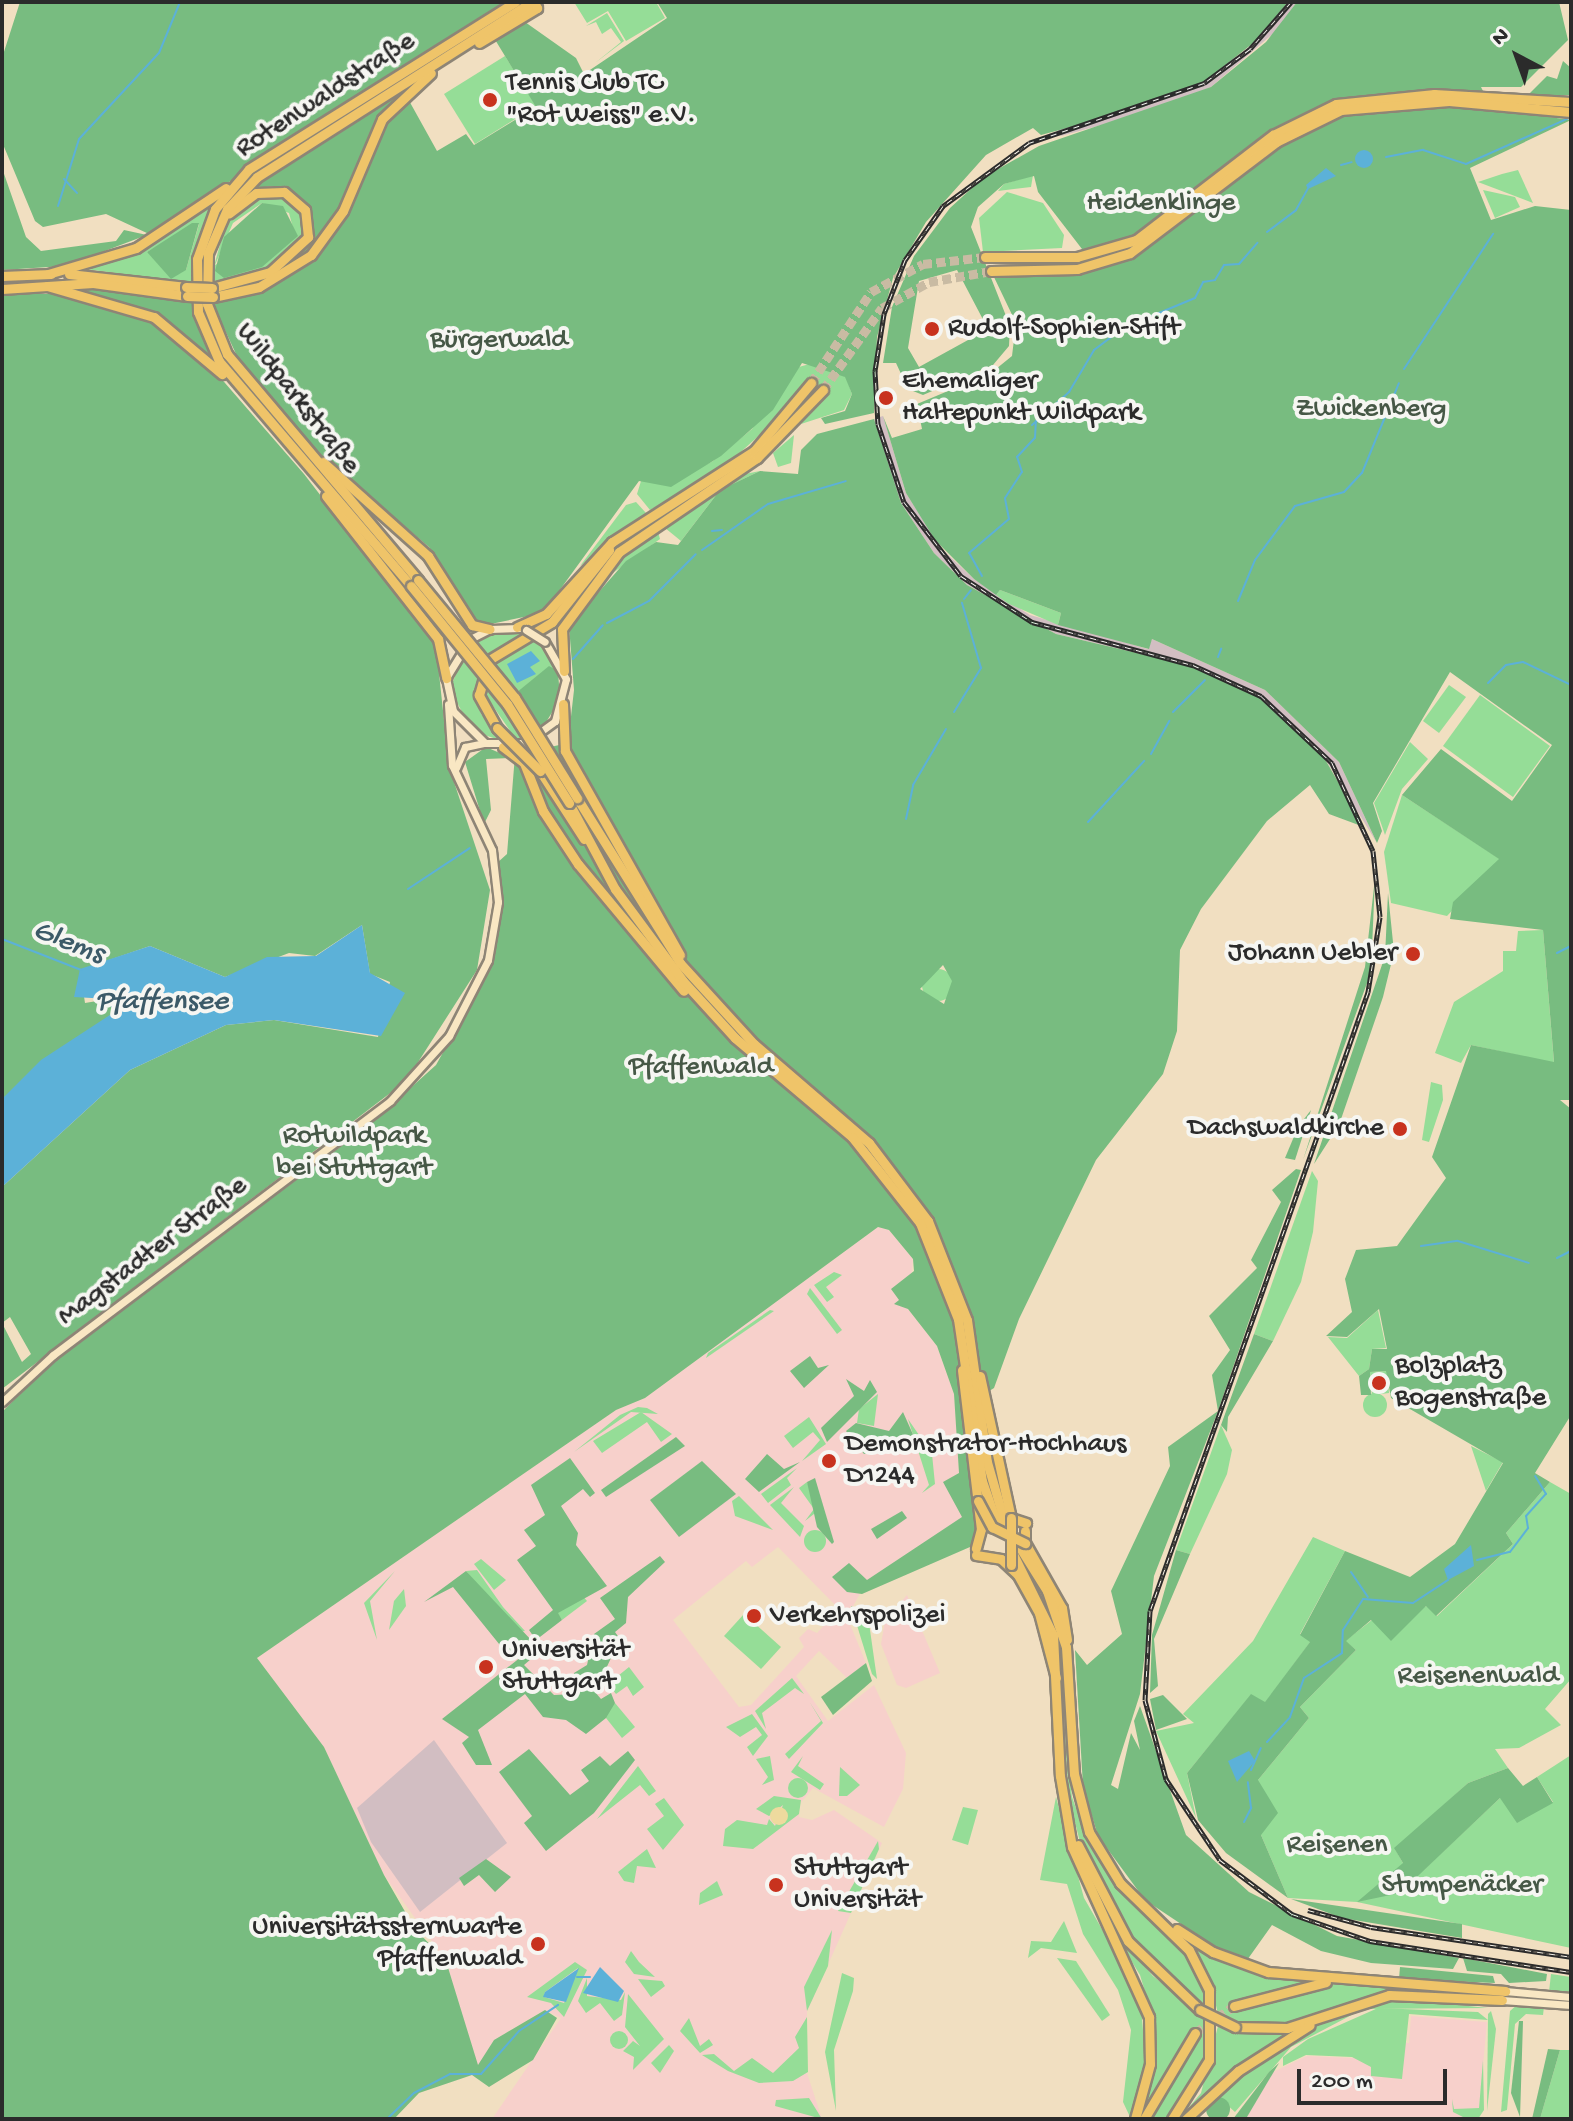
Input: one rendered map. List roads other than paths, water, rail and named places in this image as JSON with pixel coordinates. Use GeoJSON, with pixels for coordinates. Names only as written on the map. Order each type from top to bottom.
{"type":"FeatureCollection","features":[{"type":"Feature","properties":{"kind":"highway","name":"Rotenwaldstraße"},"geometry":{"type":"LineString","coordinates":[[241,391],[206,337],[195,283],[204,233],[237,180],[515,2]]}},
{"type":"Feature","properties":{"kind":"highway","name":"Rotenwaldstraße"},"geometry":{"type":"LineString","coordinates":[[221,221],[268,169],[534,4]]}},
{"type":"Feature","properties":{"kind":"highway","name":"Rotenwaldstraße"},"geometry":{"type":"LineString","coordinates":[[476,44],[534,4]]}},
{"type":"Feature","properties":{"kind":"highway"},"geometry":{"type":"LineString","coordinates":[[2,289],[114,284],[213,292],[259,287],[311,255],[335,226],[387,113],[489,31]]}},
{"type":"Feature","properties":{"kind":"highway"},"geometry":{"type":"LineString","coordinates":[[985,257],[1077,257],[1136,240],[1273,135],[1336,104],[1416,94],[1571,102]]}},
{"type":"Feature","properties":{"kind":"highway"},"geometry":{"type":"LineString","coordinates":[[991,271],[1077,269],[1130,253],[1276,142],[1323,116],[1423,101],[1571,112]]}},
{"type":"Feature","properties":{"kind":"highway"},"geometry":{"type":"LineString","coordinates":[[48,274],[149,242],[237,180]]}},
{"type":"Feature","properties":{"kind":"highway"},"geometry":{"type":"LineString","coordinates":[[213,292],[277,268],[299,252],[309,230],[301,204],[273,190],[247,198],[221,221]]}},
{"type":"Feature","properties":{"kind":"highway","name":"Wildparkstraße"},"geometry":{"type":"LineString","coordinates":[[221,221],[206,263],[210,318],[235,365],[414,583]]}},
{"type":"Feature","properties":{"kind":"highway"},"geometry":{"type":"LineString","coordinates":[[2,276],[48,274],[186,291]]}},
{"type":"Feature","properties":{"kind":"highway"},"geometry":{"type":"LineString","coordinates":[[47,286],[154,317],[241,391]]}},
{"type":"Feature","properties":{"kind":"highway"},"geometry":{"type":"LineString","coordinates":[[521,628],[546,614],[591,559],[754,451],[811,383]]}},
{"type":"Feature","properties":{"kind":"highway"},"geometry":{"type":"LineString","coordinates":[[564,671],[562,629],[619,552],[757,458],[823,390]]}},
{"type":"Feature","properties":{"kind":"highway","name":"Wildparkstraße"},"geometry":{"type":"LineString","coordinates":[[241,391],[317,479],[414,583]]}},
{"type":"Feature","properties":{"kind":"highway"},"geometry":{"type":"LineString","coordinates":[[289,430],[428,556],[453,590],[472,625],[490,629]]}},
{"type":"Feature","properties":{"kind":"highway"},"geometry":{"type":"LineString","coordinates":[[317,479],[356,542],[444,650],[446,678]]}},
{"type":"Feature","properties":{"kind":"highway"},"geometry":{"type":"LineString","coordinates":[[625,534],[552,622],[489,660],[479,695],[497,728],[540,771],[658,951],[714,1015]]}},
{"type":"Feature","properties":{"kind":"highway"},"geometry":{"type":"LineString","coordinates":[[414,583],[507,704],[632,894],[702,987],[869,1143],[908,1191],[951,1269],[976,1369],[988,1392],[1011,1565],[1039,1613],[1051,1666],[1058,1682]]}},
{"type":"Feature","properties":{"kind":"highway"},"geometry":{"type":"LineString","coordinates":[[563,704],[559,735],[571,764],[702,987]]}},
{"type":"Feature","properties":{"kind":"highway"},"geometry":{"type":"LineString","coordinates":[[503,747],[522,761],[548,820],[609,904],[714,1015],[852,1137],[898,1189],[941,1266],[963,1348],[982,1481],[1005,1523]]}},
{"type":"Feature","properties":{"kind":"highway"},"geometry":{"type":"LineString","coordinates":[[573,800],[596,855]]}},
{"type":"Feature","properties":{"kind":"highway"},"geometry":{"type":"LineString","coordinates":[[963,1348],[968,1435],[982,1535],[976,1552],[1011,1565]]}},
{"type":"Feature","properties":{"kind":"highway"},"geometry":{"type":"LineString","coordinates":[[978,1501],[990,1525],[1018,1547],[1047,1591],[1066,1647]]}},
{"type":"Feature","properties":{"kind":"highway"},"geometry":{"type":"LineString","coordinates":[[1005,1523],[1026,1527],[1018,1547],[1053,1635],[1058,1682],[1060,1776],[1072,1847],[1149,2017],[1150,2064],[1135,2119]]}},
{"type":"Feature","properties":{"kind":"highway"},"geometry":{"type":"LineString","coordinates":[[1018,1547],[1033,1553],[1062,1608],[1083,1815],[1107,1865],[1199,1965],[1214,2016],[1206,2069],[1172,2119]]}},
{"type":"Feature","properties":{"kind":"highway"},"geometry":{"type":"LineString","coordinates":[[1029,1578],[1055,1634],[1065,1789],[1087,1870],[1128,1941],[1200,2010],[1235,2027],[1279,2029],[1389,1995],[1504,1996]]}},
{"type":"Feature","properties":{"kind":"highway"},"geometry":{"type":"LineString","coordinates":[[1157,1918],[1249,1967],[1341,1980],[1504,1996]]}},
{"type":"Feature","properties":{"kind":"highway"},"geometry":{"type":"LineString","coordinates":[[1234,2006],[1341,1980]]}},
{"type":"Feature","properties":{"kind":"highway"},"geometry":{"type":"LineString","coordinates":[[1186,2119],[1238,2071],[1335,2010]]}},
{"type":"Feature","properties":{"kind":"highway"},"geometry":{"type":"LineString","coordinates":[[1144,2119],[1195,2033]]}},
{"type":"Feature","properties":{"kind":"main road"},"geometry":{"type":"LineString","coordinates":[[456,774],[463,750],[485,743],[503,747],[537,738],[563,704],[564,671],[545,642],[521,628],[490,629],[460,648],[446,678],[448,704],[485,743]]}},
{"type":"Feature","properties":{"kind":"main road","name":"Magstadter Straße"},"geometry":{"type":"LineString","coordinates":[[2,1402],[421,1072],[458,1022],[488,960],[497,914],[495,869],[456,774],[448,704]]}},
{"type":"Feature","properties":{"kind":"main road"},"geometry":{"type":"LineString","coordinates":[[1504,1996],[1571,1997]]}},
{"type":"Feature","properties":{"kind":"main road"},"geometry":{"type":"LineString","coordinates":[[1504,1996],[1571,2005]]}},
{"type":"Feature","properties":{"kind":"water"},"geometry":{"type":"Polygon","coordinates":[[[1364,150],[1373,159],[1364,168],[1355,159],[1364,150]]]}},
{"type":"Feature","properties":{"kind":"water"},"geometry":{"type":"Polygon","coordinates":[[[1326,168],[1336,176],[1308,189],[1306,185],[1326,168]]]}},
{"type":"Feature","properties":{"kind":"water"},"geometry":{"type":"Polygon","coordinates":[[[531,651],[540,661],[530,667],[536,674],[517,683],[507,664],[531,651]]]}},
{"type":"Feature","properties":{"kind":"water","name":"Pfaffensee"},"geometry":{"type":"Polygon","coordinates":[[[362,925],[370,973],[405,993],[381,1036],[274,1020],[226,1025],[130,1070],[2,1187],[2,1099],[41,1060],[113,1013],[109,999],[74,997],[80,969],[150,946],[225,977],[267,957],[316,956],[362,925]]]}},
{"type":"Feature","properties":{"kind":"water"},"geometry":{"type":"Polygon","coordinates":[[[1471,1545],[1474,1566],[1448,1580],[1444,1569],[1471,1545]]]}},
{"type":"Feature","properties":{"kind":"water"},"geometry":{"type":"Polygon","coordinates":[[[1249,1751],[1255,1761],[1237,1782],[1228,1761],[1249,1751]]]}},
{"type":"Feature","properties":{"kind":"water"},"geometry":{"type":"Polygon","coordinates":[[[600,1967],[624,1991],[618,2002],[583,1993],[600,1967]]]}},
{"type":"Feature","properties":{"kind":"water"},"geometry":{"type":"Polygon","coordinates":[[[579,1968],[566,2002],[543,1997],[545,1992],[579,1968]]]}},
{"type":"Feature","properties":{"kind":"waterway"},"geometry":{"type":"LineString","coordinates":[[58,206],[79,139],[159,53],[180,2]]}},
{"type":"Feature","properties":{"kind":"waterway","name":"Heidenklinge"},"geometry":{"type":"LineString","coordinates":[[1386,157],[1423,150],[1466,164],[1571,117]]}},
{"type":"Feature","properties":{"kind":"waterway","name":"Heidenklinge"},"geometry":{"type":"LineString","coordinates":[[1341,165],[1352,162]]}},
{"type":"Feature","properties":{"kind":"waterway"},"geometry":{"type":"LineString","coordinates":[[64,179],[77,193]]}},
{"type":"Feature","properties":{"kind":"waterway","name":"Heidenklinge"},"geometry":{"type":"LineString","coordinates":[[1267,232],[1296,210],[1308,188]]}},
{"type":"Feature","properties":{"kind":"waterway"},"geometry":{"type":"LineString","coordinates":[[1404,369],[1493,234]]}},
{"type":"Feature","properties":{"kind":"waterway","name":"Heidenklinge"},"geometry":{"type":"LineString","coordinates":[[1032,425],[1069,392],[1094,350],[1123,328],[1195,298],[1203,282],[1215,280],[1224,265],[1239,264],[1257,243]]}},
{"type":"Feature","properties":{"kind":"waterway"},"geometry":{"type":"LineString","coordinates":[[1238,601],[1255,560],[1295,506],[1344,492],[1362,473],[1399,383]]}},
{"type":"Feature","properties":{"kind":"waterway"},"geometry":{"type":"LineString","coordinates":[[982,576],[969,553],[1009,519],[1005,498],[1022,472],[1017,457],[1035,438],[1036,421]]}},
{"type":"Feature","properties":{"kind":"waterway"},"geometry":{"type":"LineString","coordinates":[[702,550],[768,504],[846,481]]}},
{"type":"Feature","properties":{"kind":"waterway"},"geometry":{"type":"LineString","coordinates":[[712,531],[722,530]]}},
{"type":"Feature","properties":{"kind":"waterway"},"geometry":{"type":"LineString","coordinates":[[607,623],[649,601],[696,554]]}},
{"type":"Feature","properties":{"kind":"waterway"},"geometry":{"type":"LineString","coordinates":[[964,599],[971,590]]}},
{"type":"Feature","properties":{"kind":"waterway"},"geometry":{"type":"LineString","coordinates":[[954,712],[981,668],[962,603]]}},
{"type":"Feature","properties":{"kind":"waterway"},"geometry":{"type":"LineString","coordinates":[[573,659],[603,625]]}},
{"type":"Feature","properties":{"kind":"waterway"},"geometry":{"type":"LineString","coordinates":[[1218,657],[1221,649]]}},
{"type":"Feature","properties":{"kind":"waterway"},"geometry":{"type":"LineString","coordinates":[[1488,683],[1506,665],[1523,662],[1571,685]]}},
{"type":"Feature","properties":{"kind":"waterway"},"geometry":{"type":"LineString","coordinates":[[1173,712],[1205,680]]}},
{"type":"Feature","properties":{"kind":"waterway"},"geometry":{"type":"LineString","coordinates":[[1151,754],[1169,721]]}},
{"type":"Feature","properties":{"kind":"waterway"},"geometry":{"type":"LineString","coordinates":[[906,819],[913,785],[946,729]]}},
{"type":"Feature","properties":{"kind":"waterway"},"geometry":{"type":"LineString","coordinates":[[1088,822],[1144,761]]}},
{"type":"Feature","properties":{"kind":"waterway"},"geometry":{"type":"LineString","coordinates":[[408,889],[470,848]]}},
{"type":"Feature","properties":{"kind":"waterway","name":"Glems"},"geometry":{"type":"LineString","coordinates":[[2,939],[81,970]]}},
{"type":"Feature","properties":{"kind":"waterway"},"geometry":{"type":"LineString","coordinates":[[1557,953],[1571,946]]}},
{"type":"Feature","properties":{"kind":"waterway"},"geometry":{"type":"LineString","coordinates":[[1421,1246],[1458,1241],[1529,1263]]}},
{"type":"Feature","properties":{"kind":"waterway"},"geometry":{"type":"LineString","coordinates":[[1557,1258],[1571,1251]]}},
{"type":"Feature","properties":{"kind":"waterway"},"geometry":{"type":"LineString","coordinates":[[1477,1560],[1510,1552],[1528,1528],[1526,1516],[1546,1494],[1535,1476]]}},
{"type":"Feature","properties":{"kind":"waterway"},"geometry":{"type":"LineString","coordinates":[[1351,1572],[1368,1597]]}},
{"type":"Feature","properties":{"kind":"waterway"},"geometry":{"type":"LineString","coordinates":[[1267,1742],[1290,1717],[1304,1678],[1342,1653],[1343,1630],[1363,1599],[1413,1603],[1448,1580]]}},
{"type":"Feature","properties":{"kind":"waterway"},"geometry":{"type":"LineString","coordinates":[[1251,1770],[1261,1748]]}},
{"type":"Feature","properties":{"kind":"waterway"},"geometry":{"type":"LineString","coordinates":[[1244,1822],[1251,1808],[1248,1782]]}},
{"type":"Feature","properties":{"kind":"waterway"},"geometry":{"type":"LineString","coordinates":[[577,1977],[590,1977]]}},
{"type":"Feature","properties":{"kind":"waterway"},"geometry":{"type":"LineString","coordinates":[[387,2119],[414,2093],[450,2074],[481,2074],[519,2031],[558,2005]]}},
{"type":"Feature","properties":{"kind":"tunnel"},"geometry":{"type":"LineString","coordinates":[[811,383],[871,292],[923,264],[985,257]]}},
{"type":"Feature","properties":{"kind":"tunnel"},"geometry":{"type":"LineString","coordinates":[[823,390],[882,308],[929,282],[991,271]]}},
{"type":"Feature","properties":{"kind":"tunnel"},"geometry":{"type":"LineString","coordinates":[[1195,2033],[1234,2006]]}},
{"type":"Feature","properties":{"kind":"railway"},"geometry":{"type":"LineString","coordinates":[[1291,2],[1250,49],[1204,83],[1029,143],[943,206],[905,260],[884,314],[875,371],[878,424],[904,502],[961,576],[1032,622],[1193,665],[1261,696],[1332,763],[1373,851],[1380,917],[1368,992],[1150,1611],[1145,1700],[1166,1779],[1220,1860],[1292,1914],[1370,1941],[1571,1972]]}},
{"type":"Feature","properties":{"kind":"railway"},"geometry":{"type":"LineString","coordinates":[[1308,1910],[1371,1927],[1571,1957]]}},
{"type":"Feature","properties":{"kind":"place","name":"Tennis Club TC \"Rot Weiss\" e.V."},"geometry":{"type":"Point","coordinates":[490,100]}},
{"type":"Feature","properties":{"kind":"place","name":"Rudolf-Sophien-Stift"},"geometry":{"type":"Point","coordinates":[932,329]}},
{"type":"Feature","properties":{"kind":"place","name":"Ehemaliger Haltepunkt Wildpark"},"geometry":{"type":"Point","coordinates":[886,398]}},
{"type":"Feature","properties":{"kind":"place","name":"Johann Uebler"},"geometry":{"type":"Point","coordinates":[1413,954]}},
{"type":"Feature","properties":{"kind":"place","name":"Dachswaldkirche"},"geometry":{"type":"Point","coordinates":[1400,1129]}},
{"type":"Feature","properties":{"kind":"place","name":"Bolzplatz Bogenstraße"},"geometry":{"type":"Point","coordinates":[1379,1383]}},
{"type":"Feature","properties":{"kind":"place","name":"Demonstrator-Hochhaus D1244"},"geometry":{"type":"Point","coordinates":[829,1461]}},
{"type":"Feature","properties":{"kind":"place","name":"Verkehrspolizei"},"geometry":{"type":"Point","coordinates":[754,1616]}},
{"type":"Feature","properties":{"kind":"place","name":"Universität Stuttgart"},"geometry":{"type":"Point","coordinates":[486,1667]}},
{"type":"Feature","properties":{"kind":"place","name":"Stuttgart Universität"},"geometry":{"type":"Point","coordinates":[776,1885]}},
{"type":"Feature","properties":{"kind":"place","name":"Universitätssternwarte Pfaffenwald"},"geometry":{"type":"Point","coordinates":[538,1944]}},
{"type":"Feature","properties":{"kind":"park label","name":"Bürgerwald"},"geometry":{"type":"Point","coordinates":[499,341]}},
{"type":"Feature","properties":{"kind":"park label","name":"Zwickenberg"},"geometry":{"type":"Point","coordinates":[1371,410]}},
{"type":"Feature","properties":{"kind":"park label","name":"Pfaffenwald"},"geometry":{"type":"Point","coordinates":[701,1068]}},
{"type":"Feature","properties":{"kind":"park label","name":"Rotwildpark bei Stuttgart"},"geometry":{"type":"Point","coordinates":[354,1153]}},
{"type":"Feature","properties":{"kind":"park label","name":"Reisenenwald"},"geometry":{"type":"Point","coordinates":[1478,1677]}},
{"type":"Feature","properties":{"kind":"park label","name":"Reisenen"},"geometry":{"type":"Point","coordinates":[1337,1846]}},
{"type":"Feature","properties":{"kind":"park label","name":"Stumpenäcker"},"geometry":{"type":"Point","coordinates":[1462,1886]}}]}
